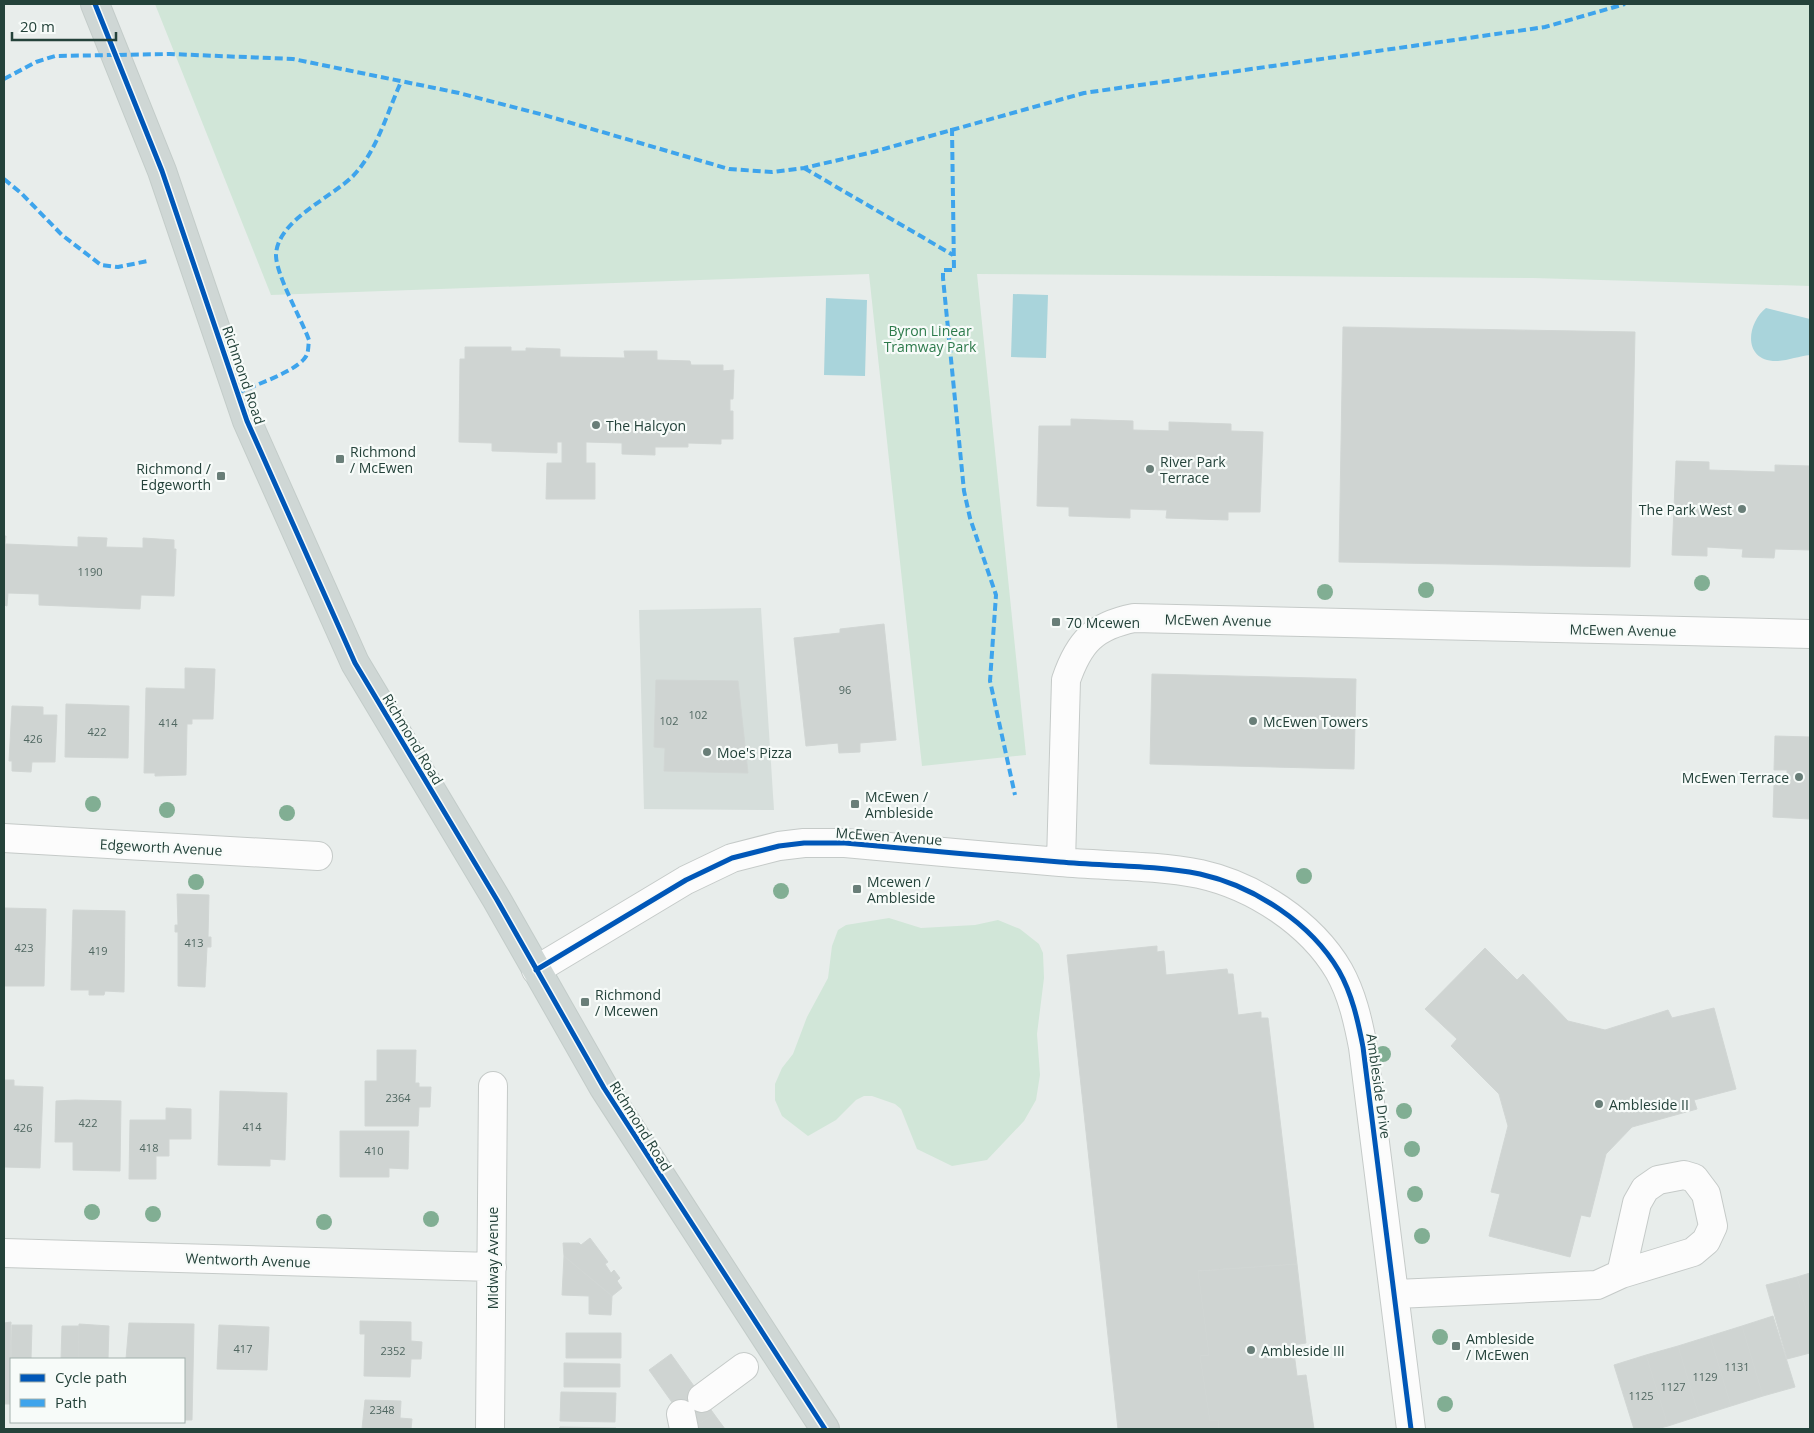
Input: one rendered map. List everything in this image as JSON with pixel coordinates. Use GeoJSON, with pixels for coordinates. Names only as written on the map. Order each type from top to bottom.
{"type":"FeatureCollection","features":[{"type":"Feature","properties":{"kind":"main road","name":"Richmond Road"},"geometry":{"type":"LineString","coordinates":[[95,4],[139,112],[206,295],[247,421],[355,663],[497,900],[577,1045],[632,1135],[825,1429]]}},
{"type":"Feature","properties":{"kind":"street","name":"McEwen Avenue"},"geometry":{"type":"LineString","coordinates":[[536,970],[686,880],[732,858],[779,846],[804,843],[845,844],[1061,862],[1066,680],[1073,661],[1082,645],[1098,631],[1116,622],[1134,618],[1810,634]]}},
{"type":"Feature","properties":{"kind":"street","name":"Edgeworth Avenue"},"geometry":{"type":"LineString","coordinates":[[4,838],[318,856]]}},
{"type":"Feature","properties":{"kind":"street","name":"Ambleside Drive"},"geometry":{"type":"LineString","coordinates":[[1061,862],[1172,870],[1228,882],[1281,911],[1320,946],[1339,972],[1358,1023],[1396,1294],[1411,1429]]}},
{"type":"Feature","properties":{"kind":"street","name":"Midway Avenue"},"geometry":{"type":"LineString","coordinates":[[490,1429],[493,1086]]}},
{"type":"Feature","properties":{"kind":"street","name":"Wentworth Avenue"},"geometry":{"type":"LineString","coordinates":[[4,1253],[492,1267]]}},
{"type":"Feature","properties":{"kind":"street"},"geometry":{"type":"LineString","coordinates":[[1396,1294],[1597,1285],[1621,1274]]}},
{"type":"Feature","properties":{"kind":"street"},"geometry":{"type":"LineString","coordinates":[[702,1398],[744,1367]]}},
{"type":"Feature","properties":{"kind":"shaded area"},"geometry":{"type":"Polygon","coordinates":[[[761,608],[774,810],[644,809],[639,610],[761,608]]]}},
{"type":"Feature","properties":{"kind":"green space","name":"Byron Linear Tramway Park"},"geometry":{"type":"Polygon","coordinates":[[[155,4],[1810,4],[1810,286],[1533,278],[977,274],[1026,755],[922,766],[869,274],[271,295],[155,4]]]}},
{"type":"Feature","properties":{"kind":"green space"},"geometry":{"type":"Polygon","coordinates":[[[889,918],[921,928],[975,925],[998,920],[1020,929],[1039,944],[1043,953],[1044,978],[1037,1034],[1040,1075],[1036,1100],[1024,1121],[987,1160],[952,1166],[917,1149],[901,1109],[895,1104],[872,1096],[864,1096],[856,1100],[836,1120],[808,1136],[782,1116],[775,1100],[775,1084],[782,1068],[793,1054],[807,1017],[828,978],[832,946],[838,930],[846,925],[889,918]]]}},
{"type":"Feature","properties":{"kind":"water"},"geometry":{"type":"Polygon","coordinates":[[[1013,294],[1048,295],[1046,358],[1011,357],[1013,294]]]}},
{"type":"Feature","properties":{"kind":"water"},"geometry":{"type":"Polygon","coordinates":[[[826,298],[867,300],[865,376],[824,375],[826,298]]]}},
{"type":"Feature","properties":{"kind":"water"},"geometry":{"type":"Polygon","coordinates":[[[1766,308],[1810,319],[1810,355],[1776,361],[1765,359],[1758,355],[1753,348],[1752,332],[1754,323],[1766,308]]]}},
{"type":"Feature","properties":{"kind":"building"},"geometry":{"type":"Polygon","coordinates":[[[1343,327],[1635,332],[1630,567],[1339,562],[1343,327]]]}},
{"type":"Feature","properties":{"kind":"building","name":"The Halcyon"},"geometry":{"type":"Polygon","coordinates":[[[465,347],[511,347],[511,351],[526,351],[526,348],[560,349],[560,357],[625,358],[624,351],[657,351],[657,360],[690,361],[691,365],[723,365],[723,371],[734,370],[733,399],[730,399],[730,411],[733,411],[733,439],[721,439],[721,444],[688,443],[688,447],[655,447],[655,455],[622,454],[622,443],[586,442],[586,463],[595,463],[595,499],[546,499],[547,463],[562,463],[562,442],[557,442],[557,453],[492,451],[492,443],[459,442],[460,359],[465,359],[465,347]]]}},
{"type":"Feature","properties":{"kind":"building","name":"River Park Terrace"},"geometry":{"type":"Polygon","coordinates":[[[1071,419],[1133,421],[1133,430],[1169,431],[1169,422],[1231,424],[1231,431],[1263,432],[1260,512],[1228,512],[1228,520],[1166,518],[1167,510],[1130,509],[1130,518],[1069,516],[1069,507],[1037,506],[1039,426],[1071,426],[1071,419]]]}},
{"type":"Feature","properties":{"kind":"building","name":"The Park West"},"geometry":{"type":"Polygon","coordinates":[[[1676,461],[1709,462],[1709,470],[1775,472],[1775,465],[1810,466],[1810,550],[1775,549],[1774,558],[1742,557],[1743,549],[1707,547],[1707,556],[1672,555],[1676,461]]]}},
{"type":"Feature","properties":{"kind":"building"},"geometry":{"type":"Polygon","coordinates":[[[4,536],[6,536],[5,544],[78,547],[78,537],[107,538],[106,547],[143,548],[143,538],[174,540],[174,549],[176,549],[174,596],[141,595],[140,609],[39,605],[39,594],[8,593],[7,606],[4,605],[4,536]]]}},
{"type":"Feature","properties":{"kind":"building"},"geometry":{"type":"Polygon","coordinates":[[[884,624],[896,740],[860,743],[860,752],[839,753],[838,743],[806,746],[794,638],[840,633],[840,629],[884,624]]]}},
{"type":"Feature","properties":{"kind":"building"},"geometry":{"type":"Polygon","coordinates":[[[185,668],[215,669],[213,719],[192,719],[192,724],[187,724],[186,775],[155,776],[155,773],[144,773],[146,688],[185,689],[185,668]]]}},
{"type":"Feature","properties":{"kind":"building","name":"McEwen Towers"},"geometry":{"type":"Polygon","coordinates":[[[1152,674],[1356,679],[1354,769],[1150,764],[1152,674]]]}},
{"type":"Feature","properties":{"kind":"building"},"geometry":{"type":"Polygon","coordinates":[[[656,680],[738,681],[748,773],[664,771],[665,748],[654,747],[656,680]]]}},
{"type":"Feature","properties":{"kind":"building"},"geometry":{"type":"Polygon","coordinates":[[[66,704],[129,706],[128,758],[65,757],[66,704]]]}},
{"type":"Feature","properties":{"kind":"building"},"geometry":{"type":"Polygon","coordinates":[[[12,706],[43,707],[43,715],[57,715],[55,762],[32,762],[31,772],[12,771],[12,761],[9,761],[12,706]]]}},
{"type":"Feature","properties":{"kind":"building","name":"McEwen Terrace"},"geometry":{"type":"Polygon","coordinates":[[[1775,736],[1810,737],[1810,819],[1773,817],[1774,784],[1787,784],[1787,770],[1774,770],[1775,736]]]}},
{"type":"Feature","properties":{"kind":"building"},"geometry":{"type":"Polygon","coordinates":[[[177,894],[209,895],[208,937],[211,937],[211,947],[207,947],[205,987],[178,986],[178,932],[175,932],[175,925],[178,925],[177,894]]]}},
{"type":"Feature","properties":{"kind":"building"},"geometry":{"type":"Polygon","coordinates":[[[4,908],[46,909],[44,986],[4,986],[4,908]]]}},
{"type":"Feature","properties":{"kind":"building"},"geometry":{"type":"Polygon","coordinates":[[[73,910],[125,911],[124,992],[105,991],[104,995],[89,995],[89,990],[71,990],[73,910]]]}},
{"type":"Feature","properties":{"kind":"building"},"geometry":{"type":"Polygon","coordinates":[[[1157,946],[1157,952],[1164,951],[1166,975],[1227,969],[1228,974],[1233,974],[1238,1015],[1261,1012],[1261,1018],[1268,1018],[1297,1264],[1198,1271],[1209,1355],[1200,1356],[1210,1421],[1218,1420],[1219,1429],[1118,1429],[1067,955],[1157,946]]]}},
{"type":"Feature","properties":{"kind":"building","name":"Ambleside II"},"geometry":{"type":"Polygon","coordinates":[[[1485,948],[1517,980],[1523,974],[1568,1021],[1605,1030],[1668,1010],[1672,1018],[1714,1008],[1736,1089],[1694,1100],[1697,1109],[1632,1127],[1606,1154],[1590,1217],[1581,1215],[1570,1257],[1489,1236],[1500,1194],[1491,1192],[1508,1126],[1499,1094],[1451,1046],[1457,1039],[1425,1009],[1485,948]]]}},
{"type":"Feature","properties":{"kind":"building"},"geometry":{"type":"Polygon","coordinates":[[[377,1050],[416,1050],[415,1083],[419,1083],[419,1087],[431,1087],[430,1107],[419,1107],[418,1126],[365,1126],[365,1081],[377,1081],[377,1050]]]}},
{"type":"Feature","properties":{"kind":"building"},"geometry":{"type":"Polygon","coordinates":[[[4,1080],[14,1080],[14,1086],[43,1087],[40,1168],[4,1167],[4,1080]]]}},
{"type":"Feature","properties":{"kind":"building"},"geometry":{"type":"Polygon","coordinates":[[[220,1091],[287,1093],[285,1160],[270,1159],[270,1166],[218,1165],[220,1091]]]}},
{"type":"Feature","properties":{"kind":"building"},"geometry":{"type":"Polygon","coordinates":[[[56,1101],[121,1101],[120,1171],[73,1170],[73,1142],[55,1142],[56,1101]]]}},
{"type":"Feature","properties":{"kind":"building"},"geometry":{"type":"Polygon","coordinates":[[[166,1108],[191,1109],[191,1139],[169,1139],[169,1156],[156,1156],[156,1179],[129,1179],[130,1120],[166,1120],[166,1108]]]}},
{"type":"Feature","properties":{"kind":"building"},"geometry":{"type":"Polygon","coordinates":[[[340,1131],[409,1131],[408,1169],[389,1168],[389,1177],[340,1177],[340,1131]]]}},
{"type":"Feature","properties":{"kind":"building"},"geometry":{"type":"Polygon","coordinates":[[[590,1238],[608,1262],[605,1264],[611,1273],[614,1270],[620,1278],[617,1281],[622,1288],[612,1296],[564,1256],[563,1243],[579,1243],[581,1245],[590,1238]]]}},
{"type":"Feature","properties":{"kind":"building"},"geometry":{"type":"Polygon","coordinates":[[[564,1256],[612,1296],[611,1315],[589,1314],[589,1296],[562,1295],[564,1256]]]}},
{"type":"Feature","properties":{"kind":"building","name":"Ambleside III"},"geometry":{"type":"Polygon","coordinates":[[[1297,1264],[1306,1343],[1293,1345],[1297,1376],[1306,1375],[1314,1429],[1219,1429],[1218,1420],[1210,1421],[1200,1356],[1209,1355],[1198,1271],[1297,1264]]]}},
{"type":"Feature","properties":{"kind":"building"},"geometry":{"type":"Polygon","coordinates":[[[1810,1273],[1810,1324],[1797,1277],[1810,1273]]]}},
{"type":"Feature","properties":{"kind":"building"},"geometry":{"type":"Polygon","coordinates":[[[1797,1277],[1810,1324],[1810,1353],[1787,1359],[1766,1285],[1797,1277]]]}},
{"type":"Feature","properties":{"kind":"building"},"geometry":{"type":"Polygon","coordinates":[[[1773,1316],[1795,1387],[1763,1396],[1742,1326],[1773,1316]]]}},
{"type":"Feature","properties":{"kind":"building"},"geometry":{"type":"Polygon","coordinates":[[[360,1321],[411,1322],[411,1341],[422,1342],[421,1359],[411,1359],[410,1377],[364,1376],[365,1334],[360,1334],[360,1321]]]}},
{"type":"Feature","properties":{"kind":"building"},"geometry":{"type":"Polygon","coordinates":[[[11,1322],[10,1404],[4,1404],[4,1323],[11,1322]]]}},
{"type":"Feature","properties":{"kind":"building"},"geometry":{"type":"Polygon","coordinates":[[[129,1323],[194,1324],[192,1420],[185,1420],[185,1358],[126,1358],[129,1323]]]}},
{"type":"Feature","properties":{"kind":"building"},"geometry":{"type":"Polygon","coordinates":[[[79,1324],[109,1326],[108,1358],[78,1358],[79,1324]]]}},
{"type":"Feature","properties":{"kind":"building"},"geometry":{"type":"Polygon","coordinates":[[[12,1325],[32,1325],[31,1358],[11,1358],[12,1325]]]}},
{"type":"Feature","properties":{"kind":"building"},"geometry":{"type":"Polygon","coordinates":[[[219,1325],[269,1327],[267,1370],[217,1369],[219,1325]]]}},
{"type":"Feature","properties":{"kind":"building"},"geometry":{"type":"Polygon","coordinates":[[[62,1326],[79,1326],[78,1358],[61,1358],[62,1326]]]}},
{"type":"Feature","properties":{"kind":"building"},"geometry":{"type":"Polygon","coordinates":[[[1742,1326],[1763,1396],[1731,1406],[1710,1336],[1742,1326]]]}},
{"type":"Feature","properties":{"kind":"building"},"geometry":{"type":"Polygon","coordinates":[[[566,1333],[621,1333],[621,1358],[566,1358],[566,1333]]]}},
{"type":"Feature","properties":{"kind":"building"},"geometry":{"type":"Polygon","coordinates":[[[1710,1336],[1731,1406],[1699,1416],[1678,1346],[1710,1336]]]}},
{"type":"Feature","properties":{"kind":"building"},"geometry":{"type":"Polygon","coordinates":[[[1678,1346],[1699,1416],[1668,1426],[1646,1355],[1678,1346]]]}},
{"type":"Feature","properties":{"kind":"building"},"geometry":{"type":"Polygon","coordinates":[[[671,1354],[714,1414],[691,1429],[649,1370],[671,1354]]]}},
{"type":"Feature","properties":{"kind":"building"},"geometry":{"type":"Polygon","coordinates":[[[1646,1355],[1668,1426],[1656,1429],[1634,1429],[1614,1365],[1646,1355]]]}},
{"type":"Feature","properties":{"kind":"building"},"geometry":{"type":"Polygon","coordinates":[[[564,1363],[620,1364],[620,1387],[564,1387],[564,1363]]]}},
{"type":"Feature","properties":{"kind":"building"},"geometry":{"type":"Polygon","coordinates":[[[561,1392],[616,1393],[615,1422],[560,1421],[561,1392]]]}},
{"type":"Feature","properties":{"kind":"building"},"geometry":{"type":"Polygon","coordinates":[[[365,1400],[401,1401],[400,1418],[412,1419],[411,1429],[362,1429],[365,1400]]]}},
{"type":"Feature","properties":{"kind":"building"},"geometry":{"type":"Polygon","coordinates":[[[714,1414],[725,1429],[691,1429],[714,1414]]]}},
{"type":"Feature","properties":{"kind":"building"},"geometry":{"type":"Polygon","coordinates":[[[560,1427],[616,1428],[616,1429],[559,1429],[560,1427]]]}},
{"type":"Feature","properties":{"kind":"marked path"},"geometry":{"type":"LineString","coordinates":[[4,79],[36,62],[55,56],[170,54],[293,59],[459,93],[544,115],[729,169],[772,172],[804,168],[873,152],[1084,93],[1545,27],[1625,4]]}},
{"type":"Feature","properties":{"kind":"marked path"},"geometry":{"type":"LineString","coordinates":[[237,393],[291,369],[307,355],[309,340],[277,265],[278,243],[295,221],[353,176],[361,166],[381,131],[401,82]]}},
{"type":"Feature","properties":{"kind":"marked path"},"geometry":{"type":"LineString","coordinates":[[952,128],[954,270],[943,270],[943,278],[964,491],[970,518],[996,595],[990,681],[1015,795]]}},
{"type":"Feature","properties":{"kind":"marked path"},"geometry":{"type":"LineString","coordinates":[[804,168],[953,255]]}},
{"type":"Feature","properties":{"kind":"marked path"},"geometry":{"type":"LineString","coordinates":[[4,179],[21,193],[62,235],[101,265],[118,267],[148,261]]}},
{"type":"Feature","properties":{"kind":"cycle path"},"geometry":{"type":"LineString","coordinates":[[95,4],[162,171],[247,421],[355,663],[497,900],[604,1088],[825,1429]]}},
{"type":"Feature","properties":{"kind":"cycle path"},"geometry":{"type":"LineString","coordinates":[[536,970],[686,880],[732,858],[779,846],[804,843],[845,843],[1060,862],[1165,869],[1200,874],[1241,887],[1279,909],[1313,937],[1339,971],[1348,989],[1354,1008],[1363,1047],[1411,1429]]}},
{"type":"Feature","properties":{"kind":"place","name":"The Halcyon"},"geometry":{"type":"Point","coordinates":[596,425]}},
{"type":"Feature","properties":{"kind":"place","name":"Richmond / McEwen"},"geometry":{"type":"Point","coordinates":[340,459]}},
{"type":"Feature","properties":{"kind":"place","name":"River Park Terrace"},"geometry":{"type":"Point","coordinates":[1150,469]}},
{"type":"Feature","properties":{"kind":"place","name":"Richmond / Edgeworth"},"geometry":{"type":"Point","coordinates":[221,476]}},
{"type":"Feature","properties":{"kind":"place","name":"The Park West"},"geometry":{"type":"Point","coordinates":[1742,509]}},
{"type":"Feature","properties":{"kind":"place","name":"70 Mcewen"},"geometry":{"type":"Point","coordinates":[1056,622]}},
{"type":"Feature","properties":{"kind":"place","name":"McEwen Towers"},"geometry":{"type":"Point","coordinates":[1253,721]}},
{"type":"Feature","properties":{"kind":"place","name":"Moe's Pizza"},"geometry":{"type":"Point","coordinates":[707,752]}},
{"type":"Feature","properties":{"kind":"place","name":"McEwen Terrace"},"geometry":{"type":"Point","coordinates":[1799,777]}},
{"type":"Feature","properties":{"kind":"place","name":"McEwen / Ambleside"},"geometry":{"type":"Point","coordinates":[855,804]}},
{"type":"Feature","properties":{"kind":"place","name":"Mcewen / Ambleside"},"geometry":{"type":"Point","coordinates":[857,889]}},
{"type":"Feature","properties":{"kind":"place","name":"Richmond / Mcewen"},"geometry":{"type":"Point","coordinates":[585,1002]}},
{"type":"Feature","properties":{"kind":"place","name":"Ambleside II"},"geometry":{"type":"Point","coordinates":[1599,1104]}},
{"type":"Feature","properties":{"kind":"place","name":"Ambleside / McEwen"},"geometry":{"type":"Point","coordinates":[1456,1346]}},
{"type":"Feature","properties":{"kind":"place","name":"Ambleside III"},"geometry":{"type":"Point","coordinates":[1251,1350]}}]}
